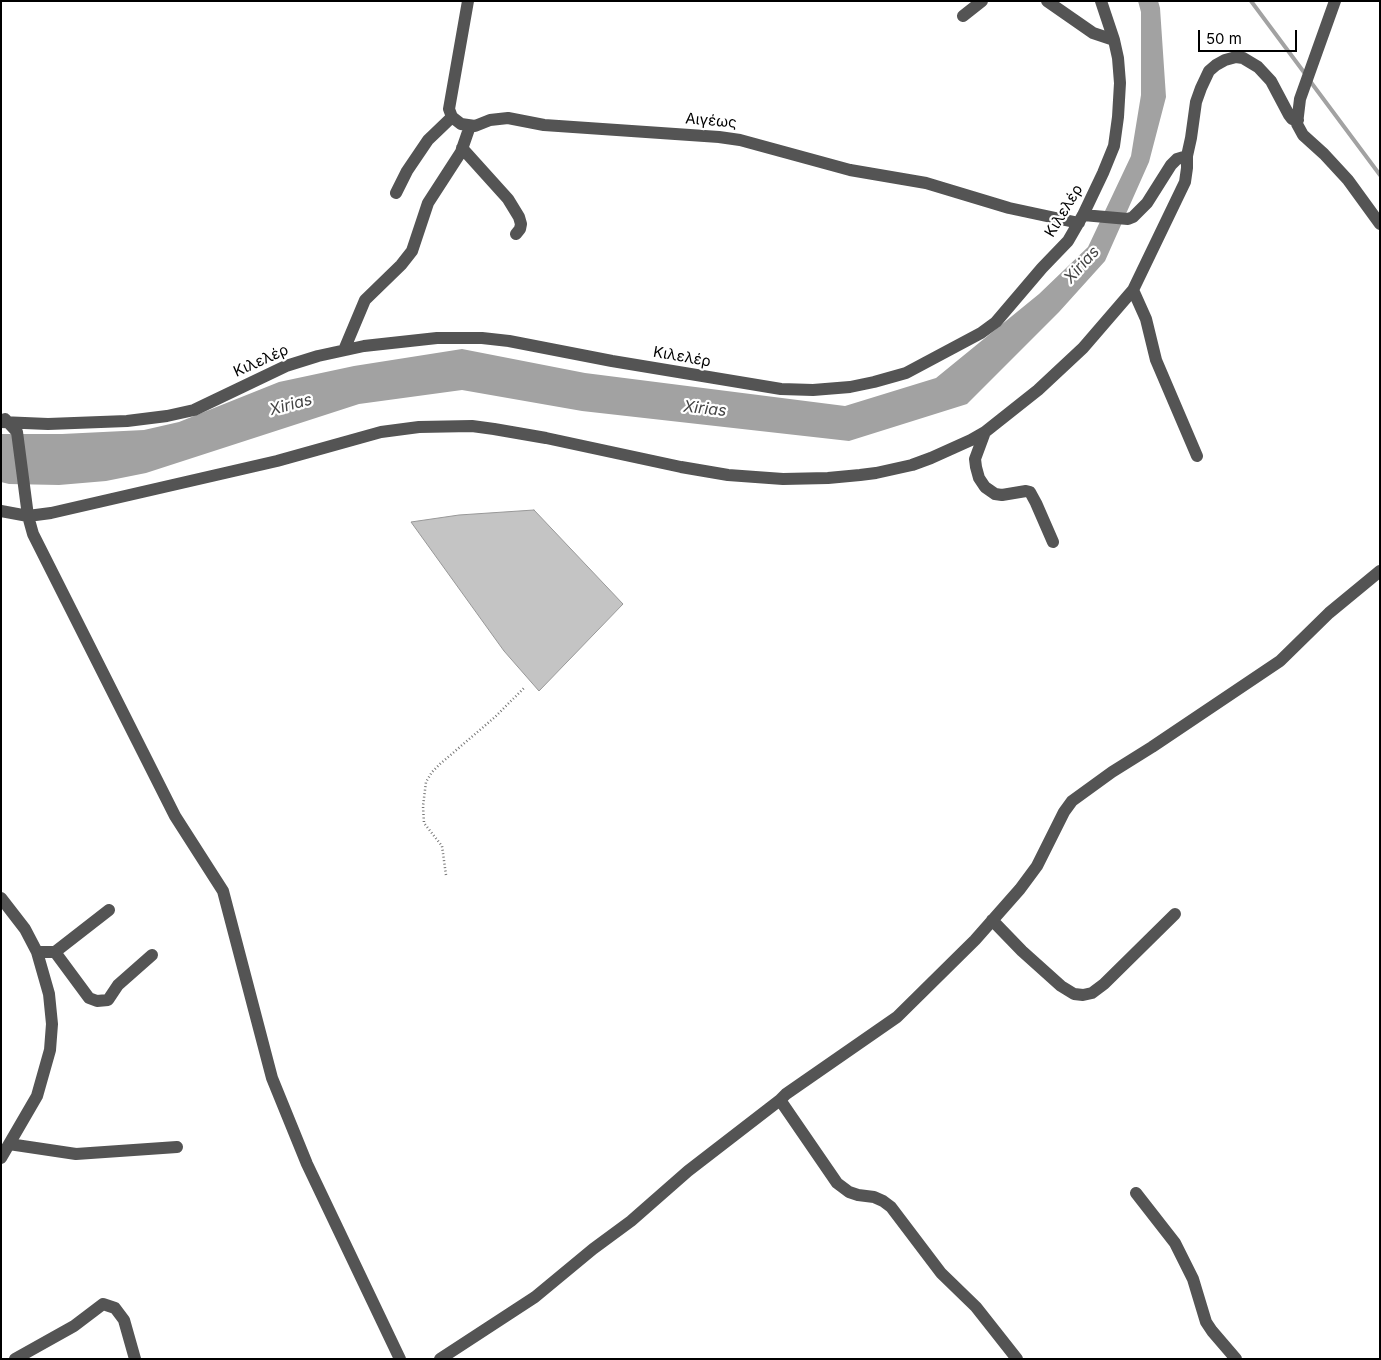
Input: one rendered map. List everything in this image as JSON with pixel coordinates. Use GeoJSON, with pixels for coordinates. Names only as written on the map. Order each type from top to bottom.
{"type":"FeatureCollection","features":[{"type":"Feature","properties":{"kind":"street"},"geometry":{"type":"LineString","coordinates":[[344,350],[365,300],[401,265],[412,251],[428,204],[461,152],[470,126],[461,124],[452,117],[449,109],[468,1]]}},
{"type":"Feature","properties":{"kind":"street"},"geometry":{"type":"LineString","coordinates":[[963,16],[982,1]]}},
{"type":"Feature","properties":{"kind":"street"},"geometry":{"type":"LineString","coordinates":[[1047,1],[1093,33],[1114,40]]}},
{"type":"Feature","properties":{"kind":"street","name":"Κιλελέρ"},"geometry":{"type":"LineString","coordinates":[[7,423],[48,424],[127,421],[174,415],[206,405],[286,366],[344,350],[428,338],[482,338],[764,387],[800,390],[850,387],[906,372],[982,332],[996,322],[1068,241],[1081,219],[1114,146],[1118,117],[1120,83],[1114,40],[1101,1]]}},
{"type":"Feature","properties":{"kind":"street"},"geometry":{"type":"LineString","coordinates":[[1335,1],[1300,100],[1298,120],[1300,132],[1334,164],[1360,195],[1380,224]]}},
{"type":"Feature","properties":{"kind":"street"},"geometry":{"type":"LineString","coordinates":[[1,511],[28,516],[51,514],[208,478],[380,432],[405,428],[472,426],[546,438],[682,467],[782,479],[828,478],[895,469],[931,458],[985,432],[1038,390],[1083,348],[1135,293],[1185,182],[1187,156],[1196,102],[1205,80],[1216,65],[1231,58],[1243,58],[1258,66],[1271,81],[1289,115],[1292,119],[1298,120]]}},
{"type":"Feature","properties":{"kind":"street"},"geometry":{"type":"LineString","coordinates":[[396,193],[407,171],[428,140],[452,117]]}},
{"type":"Feature","properties":{"kind":"street","name":"Αιγέως"},"geometry":{"type":"LineString","coordinates":[[470,126],[490,120],[508,118],[544,125],[740,140],[850,170],[926,182],[985,201],[1081,219],[1128,219],[1133,217],[1147,203],[1177,158],[1187,156]]}},
{"type":"Feature","properties":{"kind":"street"},"geometry":{"type":"LineString","coordinates":[[462,148],[508,199],[519,217],[520,230],[516,234]]}},
{"type":"Feature","properties":{"kind":"street"},"geometry":{"type":"LineString","coordinates":[[1135,293],[1146,320],[1156,360],[1196,456]]}},
{"type":"Feature","properties":{"kind":"street"},"geometry":{"type":"LineString","coordinates":[[7,423],[26,500],[30,527],[175,816],[223,891],[272,1078],[307,1164],[400,1359]]}},
{"type":"Feature","properties":{"kind":"street"},"geometry":{"type":"LineString","coordinates":[[985,432],[975,459],[979,478],[985,487],[995,494],[1030,492],[1053,542]]}},
{"type":"Feature","properties":{"kind":"street"},"geometry":{"type":"LineString","coordinates":[[440,1359],[535,1297],[592,1249],[640,1214],[688,1171],[804,1080],[896,1017],[937,979],[1027,881],[1064,812],[1072,801],[1112,772],[1280,661],[1329,613],[1380,570]]}},
{"type":"Feature","properties":{"kind":"street"},"geometry":{"type":"LineString","coordinates":[[1,898],[25,928],[37,952],[46,979],[52,1024],[47,1065],[37,1096],[1,1158]]}},
{"type":"Feature","properties":{"kind":"street"},"geometry":{"type":"LineString","coordinates":[[37,952],[55,952],[109,910]]}},
{"type":"Feature","properties":{"kind":"street"},"geometry":{"type":"LineString","coordinates":[[992,920],[1022,951],[1061,986],[1074,994],[1083,995],[1092,993],[1104,984],[1175,914]]}},
{"type":"Feature","properties":{"kind":"street"},"geometry":{"type":"LineString","coordinates":[[55,952],[86,994],[97,1002],[108,1000],[118,985],[152,955]]}},
{"type":"Feature","properties":{"kind":"street"},"geometry":{"type":"LineString","coordinates":[[780,1100],[837,1183],[849,1192],[874,1197],[892,1207],[940,1273],[976,1306],[1017,1359]]}},
{"type":"Feature","properties":{"kind":"street"},"geometry":{"type":"LineString","coordinates":[[10,1144],[76,1154],[177,1147]]}},
{"type":"Feature","properties":{"kind":"street"},"geometry":{"type":"LineString","coordinates":[[1136,1193],[1175,1243],[1193,1279],[1206,1322],[1236,1359]]}},
{"type":"Feature","properties":{"kind":"street"},"geometry":{"type":"LineString","coordinates":[[15,1359],[74,1326],[103,1304],[115,1308],[124,1320],[135,1359]]}},
{"type":"Feature","properties":{"kind":"path"},"geometry":{"type":"LineString","coordinates":[[446,875],[442,846],[424,823],[423,806],[426,782],[440,764],[495,717],[524,688]]}},
{"type":"Feature","properties":{"kind":"water","name":"Xirias"},"geometry":{"type":"Polygon","coordinates":[[[1138,1],[1158,1],[1160,8],[1166,97],[1149,162],[1105,261],[1059,312],[967,404],[849,441],[582,411],[462,390],[359,404],[146,473],[106,481],[59,485],[9,484],[1,482],[1,434],[62,434],[144,430],[179,422],[279,382],[354,366],[462,349],[585,373],[845,406],[936,378],[1039,294],[1088,247],[1131,156],[1141,95],[1141,12],[1138,1]]]}},
{"type":"Feature","properties":{"kind":"building"},"geometry":{"type":"Polygon","coordinates":[[[534,510],[623,604],[539,691],[504,651],[411,522],[459,515],[534,510]]]}},
{"type":"Feature","properties":{"kind":"waterway"},"geometry":{"type":"LineString","coordinates":[[1251,1],[1306,75]]}},
{"type":"Feature","properties":{"kind":"waterway"},"geometry":{"type":"LineString","coordinates":[[1310,81],[1380,175]]}}]}
